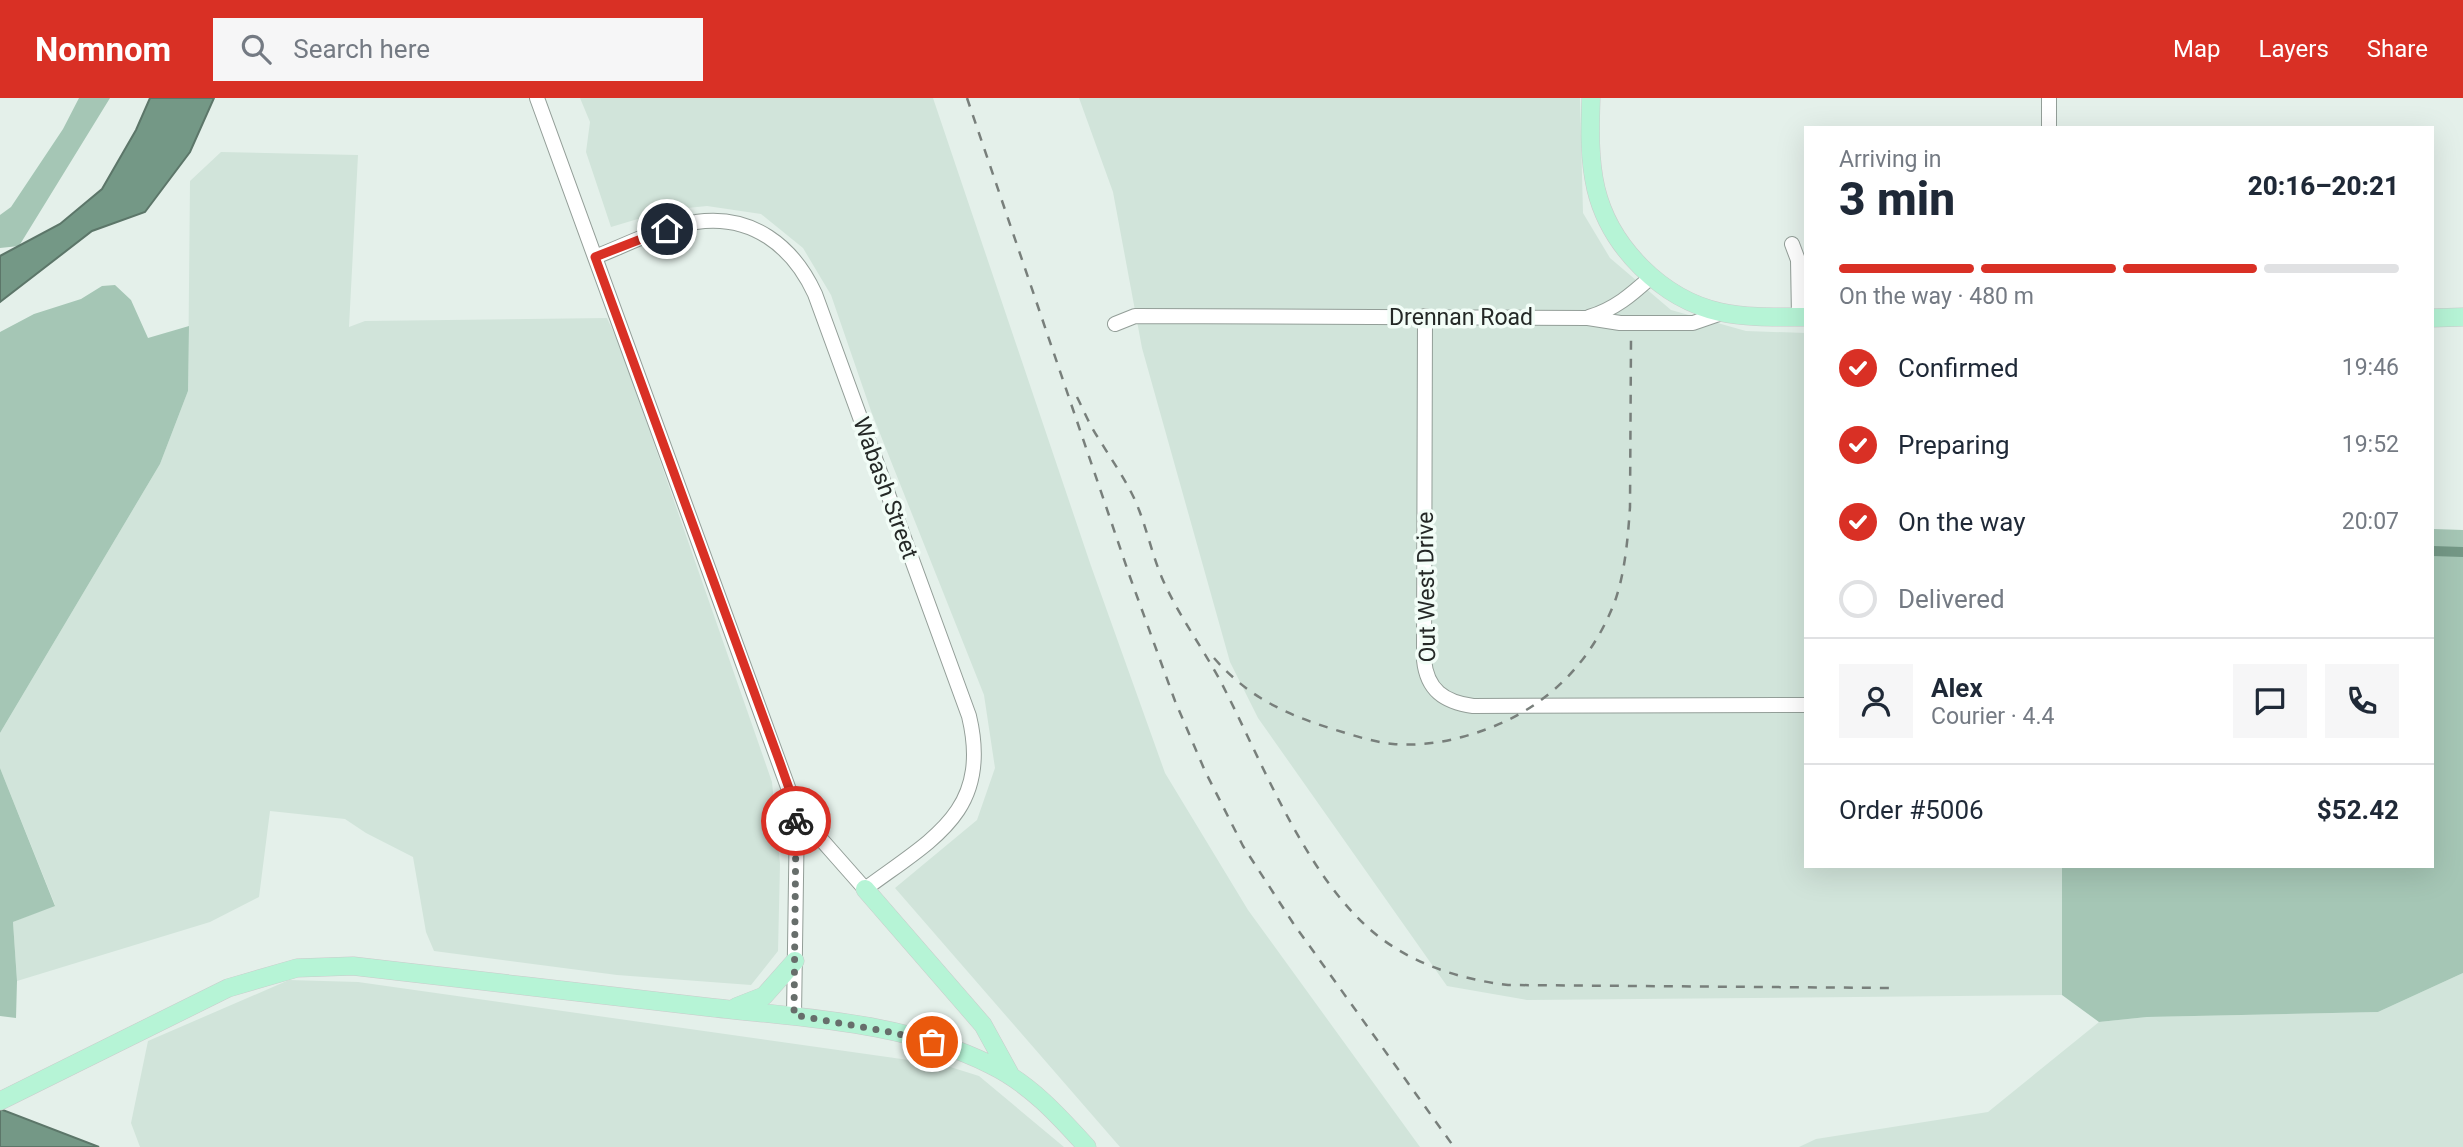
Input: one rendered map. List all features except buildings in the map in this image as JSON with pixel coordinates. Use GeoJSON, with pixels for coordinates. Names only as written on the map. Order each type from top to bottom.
{"type":"FeatureCollection","features":[{"type":"Feature","properties":{"kind":"main road"},"geometry":{"type":"LineString","coordinates":[[1591,98],[1591,158],[1601,206],[1616,235],[1651,277],[1683,298],[1722,313]]}},
{"type":"Feature","properties":{"kind":"main road","name":"Drennan Road"},"geometry":{"type":"LineString","coordinates":[[1722,313],[1802,317]]}},
{"type":"Feature","properties":{"kind":"main road"},"geometry":{"type":"LineString","coordinates":[[2434,318],[2463,317]]}},
{"type":"Feature","properties":{"kind":"main road"},"geometry":{"type":"LineString","coordinates":[[865,889],[983,1025],[1012,1076]]}},
{"type":"Feature","properties":{"kind":"main road"},"geometry":{"type":"LineString","coordinates":[[728,1009],[764,996],[795,961]]}},
{"type":"Feature","properties":{"kind":"main road"},"geometry":{"type":"LineString","coordinates":[[5,1099],[212,994],[274,973],[312,966],[353,966],[794,1015],[932,1042],[971,1055],[1012,1076],[1047,1104],[1087,1147]]}},
{"type":"Feature","properties":{"kind":"street"},"geometry":{"type":"LineString","coordinates":[[537,98],[797,811],[794,1015]]}},
{"type":"Feature","properties":{"kind":"street"},"geometry":{"type":"LineString","coordinates":[[2049,98],[2049,126]]}},
{"type":"Feature","properties":{"kind":"street","name":"Wabash Street"},"geometry":{"type":"LineString","coordinates":[[595,257],[681,225],[709,221],[735,223],[763,233],[788,251],[807,275],[816,294],[969,716],[975,747],[972,782],[960,809],[933,838],[865,889]]}},
{"type":"Feature","properties":{"kind":"street"},"geometry":{"type":"LineString","coordinates":[[1792,244],[1798,260],[1802,317]]}},
{"type":"Feature","properties":{"kind":"street"},"geometry":{"type":"LineString","coordinates":[[1588,318],[1608,311],[1651,277]]}},
{"type":"Feature","properties":{"kind":"street","name":"Drennan Road"},"geometry":{"type":"LineString","coordinates":[[1115,324],[1135,316],[1588,318],[1619,323],[1693,323],[1722,313]]}},
{"type":"Feature","properties":{"kind":"street","name":"Out West Drive"},"geometry":{"type":"LineString","coordinates":[[1425,316],[1424,660],[1427,676],[1435,691],[1452,702],[1473,706],[1804,705]]}},
{"type":"Feature","properties":{"kind":"street"},"geometry":{"type":"LineString","coordinates":[[797,811],[865,889]]}},
{"type":"Feature","properties":{"kind":"shaded area"},"geometry":{"type":"Polygon","coordinates":[[[79,98],[110,98],[19,246],[0,248],[0,215],[11,207],[63,129],[79,98]]]}},
{"type":"Feature","properties":{"kind":"shaded area"},"geometry":{"type":"Polygon","coordinates":[[[150,98],[214,98],[190,152],[145,212],[92,231],[0,302],[0,256],[60,224],[102,189],[136,130],[150,98]]]}},
{"type":"Feature","properties":{"kind":"shaded area"},"geometry":{"type":"Polygon","coordinates":[[[580,98],[933,98],[1091,566],[1165,773],[1248,910],[1420,1147],[1120,1147],[895,888],[977,820],[995,768],[984,695],[871,411],[831,295],[803,248],[761,214],[707,206],[668,210],[611,227],[586,152],[590,122],[580,98]]]}},
{"type":"Feature","properties":{"kind":"shaded area"},"geometry":{"type":"Polygon","coordinates":[[[1079,98],[1580,98],[1583,213],[1610,258],[1671,310],[1746,331],[1804,333],[1804,868],[2062,868],[2062,995],[1527,1000],[1447,986],[1258,718],[1230,662],[1142,348],[1113,192],[1079,98]]]}},
{"type":"Feature","properties":{"kind":"shaded area"},"geometry":{"type":"Polygon","coordinates":[[[221,152],[358,155],[349,327],[365,321],[607,318],[620,346],[772,782],[780,864],[778,951],[751,985],[617,975],[434,951],[426,932],[413,857],[345,819],[270,811],[259,897],[210,922],[17,981],[13,922],[55,905],[0,768],[0,733],[160,464],[188,391],[190,181],[221,152]]]}},
{"type":"Feature","properties":{"kind":"shaded area"},"geometry":{"type":"Polygon","coordinates":[[[115,285],[131,300],[148,338],[189,326],[188,391],[160,464],[0,733],[0,332],[34,314],[81,299],[102,286],[115,285]]]}},
{"type":"Feature","properties":{"kind":"shaded area"},"geometry":{"type":"Polygon","coordinates":[[[2434,529],[2463,530],[2463,973],[2378,1012],[2147,1017],[2099,1022],[2062,995],[2062,868],[2434,868],[2434,529]]]}},
{"type":"Feature","properties":{"kind":"shaded area"},"geometry":{"type":"Polygon","coordinates":[[[0,768],[55,906],[13,922],[17,981],[16,1018],[0,1016],[0,768]]]}},
{"type":"Feature","properties":{"kind":"shaded area"},"geometry":{"type":"Polygon","coordinates":[[[2463,973],[2463,1147],[1799,1147],[1816,1139],[1988,1112],[2099,1022],[2147,1017],[2378,1012],[2463,973]]]}},
{"type":"Feature","properties":{"kind":"shaded area"},"geometry":{"type":"Polygon","coordinates":[[[289,980],[358,982],[944,1065],[979,1076],[1064,1147],[140,1147],[131,1123],[148,1041],[289,980]]]}},
{"type":"Feature","properties":{"kind":"shaded area"},"geometry":{"type":"Polygon","coordinates":[[[0,1109],[99,1147],[0,1147],[0,1109]]]}},
{"type":"Feature","properties":{"kind":"waterway"},"geometry":{"type":"LineString","coordinates":[[2434,551],[2463,552]]}},
{"type":"Feature","properties":{"kind":"railway"},"geometry":{"type":"LineString","coordinates":[[967,98],[1130,577],[1175,701],[1205,771],[1243,846],[1293,923],[1454,1147]]}},
{"type":"Feature","properties":{"kind":"railway"},"geometry":{"type":"LineString","coordinates":[[1214,658],[1241,684],[1285,711],[1364,739],[1386,743],[1419,744],[1462,737],[1488,729],[1535,704],[1574,670],[1590,650],[1615,601],[1621,579],[1630,507],[1631,339]]}},
{"type":"Feature","properties":{"kind":"railway"},"geometry":{"type":"LineString","coordinates":[[1077,397],[1134,498],[1168,592],[1222,684],[1284,811],[1341,900],[1379,937],[1431,966],[1469,978],[1508,985],[1893,988]]}},
{"type":"Feature","properties":{"kind":"way so far"},"geometry":{"type":"LineString","coordinates":[[796,821],[794,1015],[932,1042]]}},
{"type":"Feature","properties":{"kind":"route"},"geometry":{"type":"LineString","coordinates":[[667,229],[595,257],[779,760],[797,811],[796,821]]}}]}
